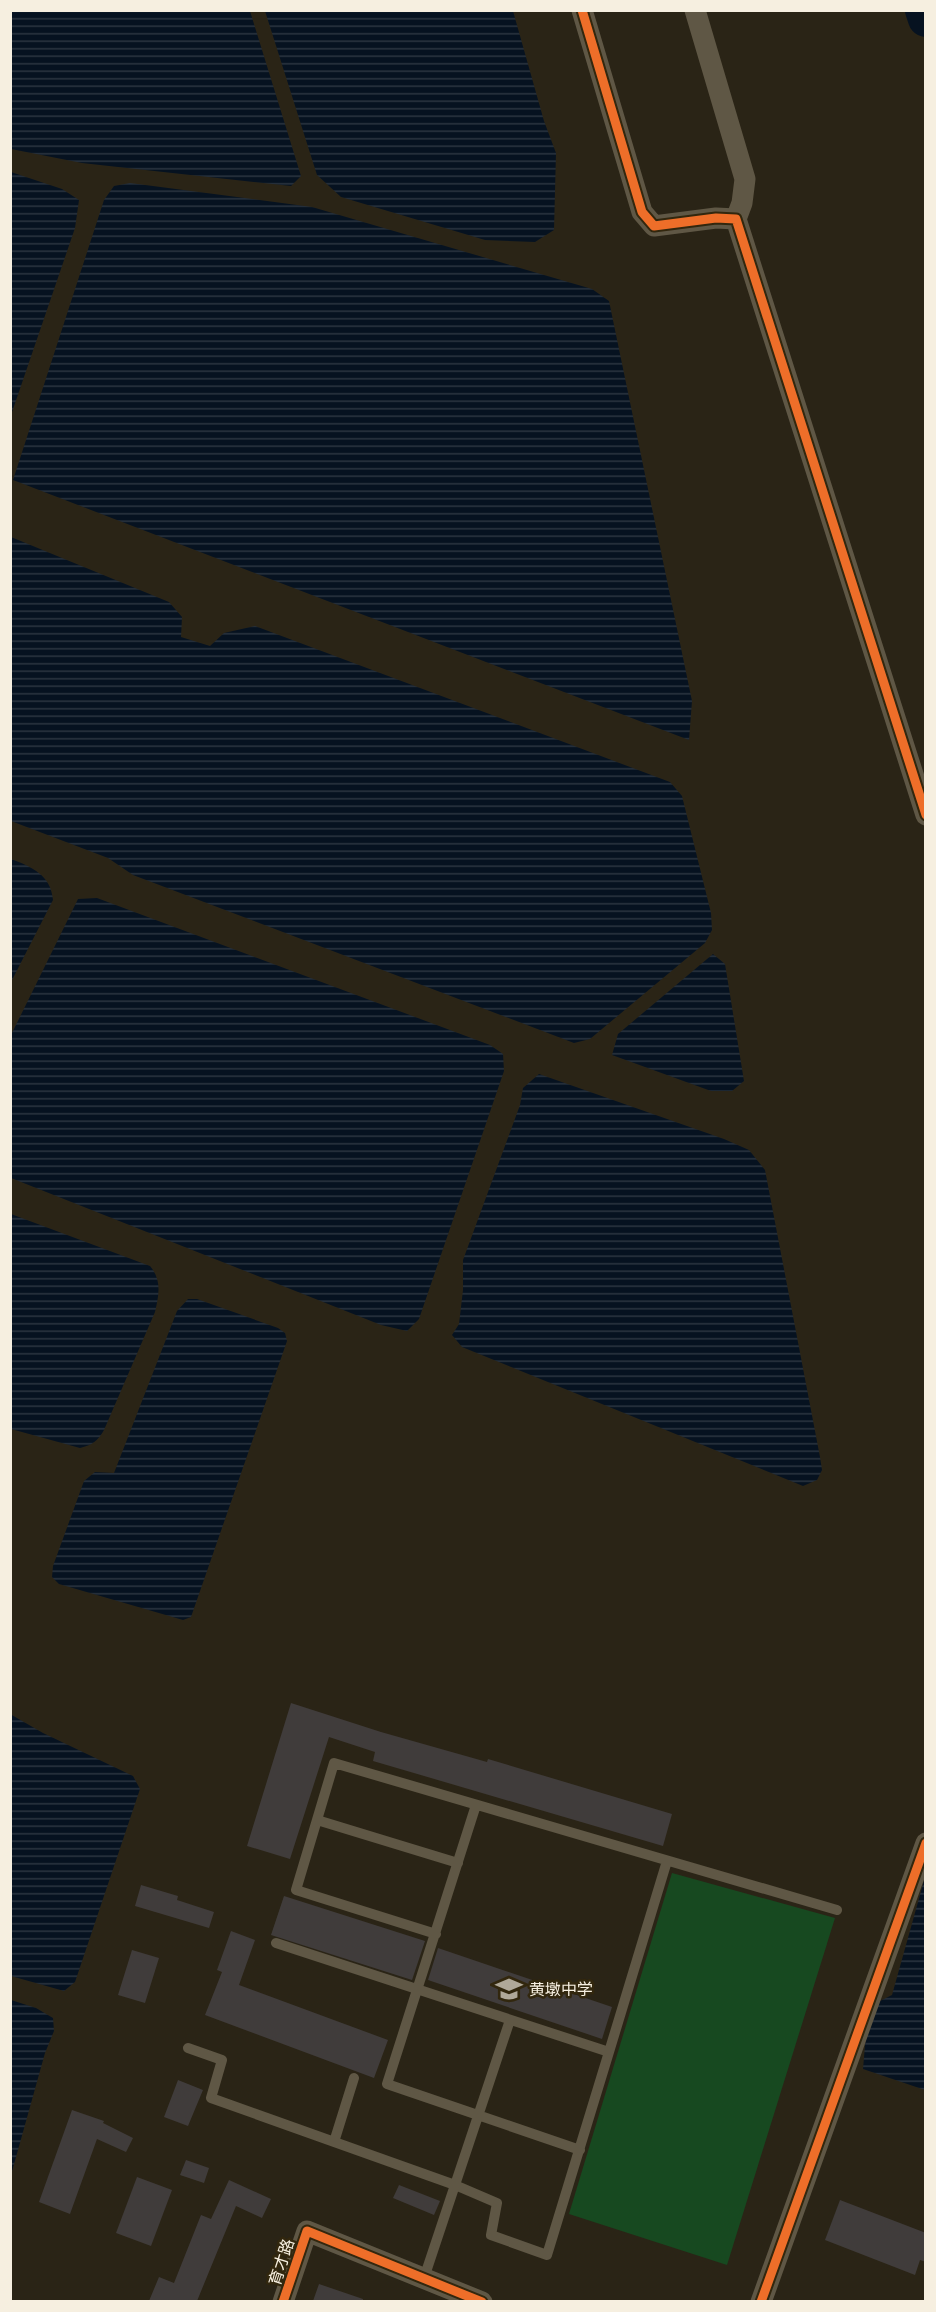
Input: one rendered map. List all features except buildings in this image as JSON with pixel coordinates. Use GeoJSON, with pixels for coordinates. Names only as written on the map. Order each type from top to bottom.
{"type":"FeatureCollection","features":[{"type":"Feature","properties":{"kind":"street"},"geometry":{"type":"LineString","coordinates":[[582,10],[642,212],[654,226],[716,218],[736,219]]}},
{"type":"Feature","properties":{"kind":"street"},"geometry":{"type":"LineString","coordinates":[[695,10],[745,179],[742,203],[736,219],[926,815]]}},
{"type":"Feature","properties":{"kind":"street"},"geometry":{"type":"LineString","coordinates":[[761,2301],[926,1843]]}},
{"type":"Feature","properties":{"kind":"street","name":"育才路"},"geometry":{"type":"LineString","coordinates":[[283,2301],[307,2231],[424,2278]]}},
{"type":"Feature","properties":{"kind":"street"},"geometry":{"type":"LineString","coordinates":[[424,2278],[482,2301]]}},
{"type":"Feature","properties":{"kind":"lane"},"geometry":{"type":"LineString","coordinates":[[436,1934],[296,1890],[334,1763],[837,1910]]}},
{"type":"Feature","properties":{"kind":"lane"},"geometry":{"type":"LineString","coordinates":[[476,1805],[387,2084],[580,2150]]}},
{"type":"Feature","properties":{"kind":"lane"},"geometry":{"type":"LineString","coordinates":[[317,1820],[458,1863]]}},
{"type":"Feature","properties":{"kind":"lane"},"geometry":{"type":"LineString","coordinates":[[188,2048],[222,2060],[211,2098],[455,2185],[496,2203],[491,2235],[547,2255],[667,1861]]}},
{"type":"Feature","properties":{"kind":"lane"},"geometry":{"type":"LineString","coordinates":[[276,1943],[609,2052]]}},
{"type":"Feature","properties":{"kind":"lane"},"geometry":{"type":"LineString","coordinates":[[424,2278],[510,2020]]}},
{"type":"Feature","properties":{"kind":"lane"},"geometry":{"type":"LineString","coordinates":[[334,2142],[354,2078]]}},
{"type":"Feature","properties":{"kind":"green space"},"geometry":{"type":"Polygon","coordinates":[[[672,1873],[835,1918],[727,2265],[569,2214],[672,1873]]]}},
{"type":"Feature","properties":{"kind":"water"},"geometry":{"type":"Polygon","coordinates":[[[11,10],[250,11],[301,176],[291,186],[82,163],[11,149],[11,10]]]}},
{"type":"Feature","properties":{"kind":"water"},"geometry":{"type":"Polygon","coordinates":[[[265,11],[513,11],[544,121],[556,153],[554,230],[535,242],[485,240],[341,197],[317,175],[265,11]]]}},
{"type":"Feature","properties":{"kind":"water"},"geometry":{"type":"Polygon","coordinates":[[[11,172],[62,189],[79,200],[75,228],[11,415],[11,172]]]}},
{"type":"Feature","properties":{"kind":"water"},"geometry":{"type":"Polygon","coordinates":[[[130,183],[312,207],[592,289],[609,301],[692,701],[689,740],[13,480],[104,200],[114,186],[130,183]]]}},
{"type":"Feature","properties":{"kind":"water"},"geometry":{"type":"Polygon","coordinates":[[[11,537],[169,602],[182,617],[181,637],[210,646],[224,633],[255,626],[670,782],[682,796],[711,913],[712,930],[705,943],[590,1039],[574,1043],[133,875],[108,858],[11,821],[11,537]]]}},
{"type":"Feature","properties":{"kind":"water"},"geometry":{"type":"Polygon","coordinates":[[[11,859],[39,873],[49,884],[53,900],[11,982],[11,859]]]}},
{"type":"Feature","properties":{"kind":"water"},"geometry":{"type":"Polygon","coordinates":[[[97,898],[490,1045],[503,1054],[504,1071],[419,1319],[407,1331],[381,1325],[11,1178],[11,1035],[78,899],[97,898]]]}},
{"type":"Feature","properties":{"kind":"water"},"geometry":{"type":"Polygon","coordinates":[[[713,954],[725,964],[744,1081],[732,1091],[711,1091],[612,1055],[618,1034],[713,954]]]}},
{"type":"Feature","properties":{"kind":"water"},"geometry":{"type":"Polygon","coordinates":[[[539,1074],[724,1139],[749,1150],[765,1170],[820,1457],[822,1470],[817,1480],[803,1486],[462,1347],[452,1335],[459,1324],[463,1290],[463,1260],[520,1105],[523,1088],[539,1074]]]}},
{"type":"Feature","properties":{"kind":"water"},"geometry":{"type":"Polygon","coordinates":[[[11,1214],[150,1266],[158,1282],[155,1312],[104,1430],[97,1440],[84,1447],[80,1448],[11,1429],[11,1214]]]}},
{"type":"Feature","properties":{"kind":"water"},"geometry":{"type":"Polygon","coordinates":[[[188,1299],[197,1299],[278,1328],[285,1333],[287,1341],[191,1617],[183,1620],[59,1584],[52,1577],[53,1566],[84,1481],[95,1472],[114,1473],[177,1311],[188,1299]]]}},
{"type":"Feature","properties":{"kind":"water"},"geometry":{"type":"Polygon","coordinates":[[[10,1714],[43,1733],[133,1776],[140,1789],[75,1982],[64,1991],[11,1976],[10,1714]]]}},
{"type":"Feature","properties":{"kind":"water"},"geometry":{"type":"Polygon","coordinates":[[[925,1877],[925,2090],[863,2069],[866,2034],[876,2003],[892,1995],[925,1877]]]}},
{"type":"Feature","properties":{"kind":"water"},"geometry":{"type":"Polygon","coordinates":[[[11,2000],[36,2008],[53,2018],[54,2031],[45,2053],[11,2175],[11,2000]]]}},
{"type":"Feature","properties":{"kind":"waterway"},"geometry":{"type":"LineString","coordinates":[[923,10],[926,19]]}},
{"type":"Feature","properties":{"kind":"cycle path"},"geometry":{"type":"LineString","coordinates":[[582,10],[642,212],[654,226],[716,218],[736,219],[926,815]]}},
{"type":"Feature","properties":{"kind":"cycle path"},"geometry":{"type":"LineString","coordinates":[[761,2302],[926,1843]]}},
{"type":"Feature","properties":{"kind":"cycle path"},"geometry":{"type":"LineString","coordinates":[[283,2302],[307,2231],[482,2302]]}},
{"type":"Feature","properties":{"kind":"place","name":"黄墩中学"},"geometry":{"type":"Point","coordinates":[509,1989]}}]}
